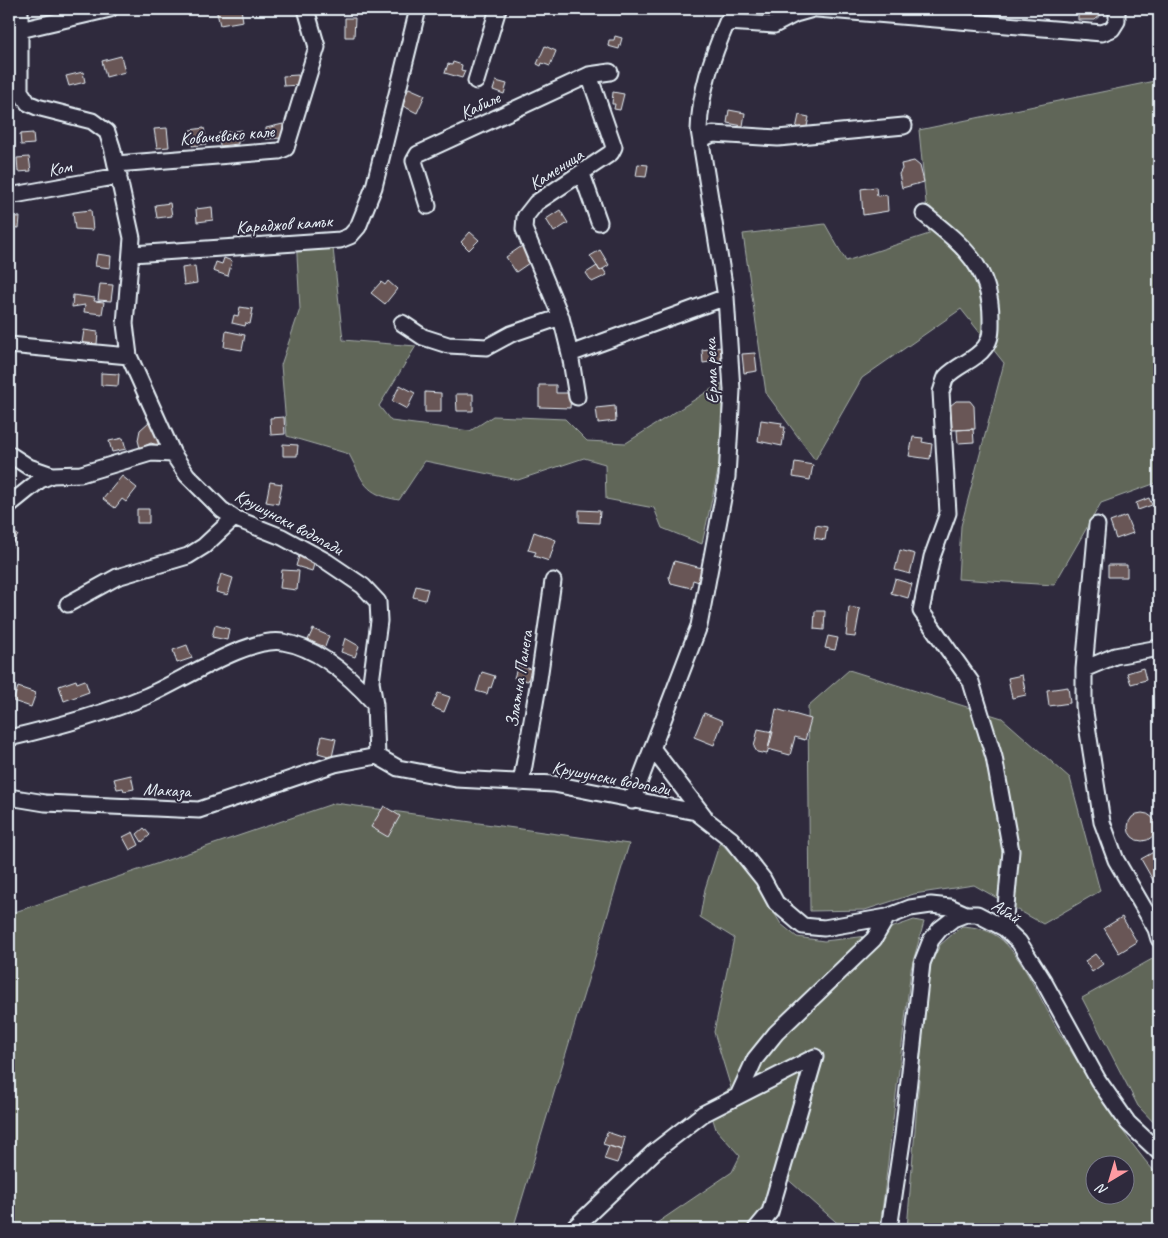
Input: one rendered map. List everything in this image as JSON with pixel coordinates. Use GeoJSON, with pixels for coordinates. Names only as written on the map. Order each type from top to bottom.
{"type":"FeatureCollection","features":[{"type":"Feature","properties":{"kind":"street","name":"Крушунски водопади"},"geometry":{"type":"LineString","coordinates":[[20,9],[20,91],[28,103],[37,108],[92,121],[106,132],[117,170],[132,238],[125,324],[129,356],[173,454],[187,475],[222,510],[234,518],[282,537],[326,561],[363,586],[378,602],[379,622],[371,682],[375,705],[377,756],[398,768],[456,779],[554,784],[632,801],[696,812],[731,839],[763,879],[776,903],[803,926],[824,928],[887,917],[910,908],[930,905],[950,907],[966,914]]}},
{"type":"Feature","properties":{"kind":"street"},"geometry":{"type":"LineString","coordinates":[[20,30],[110,9]]}},
{"type":"Feature","properties":{"kind":"street","name":"Ковачевско кале"},"geometry":{"type":"LineString","coordinates":[[117,170],[279,151],[286,148],[317,47],[306,9]]}},
{"type":"Feature","properties":{"kind":"street","name":"Караджов камък"},"geometry":{"type":"LineString","coordinates":[[132,254],[340,240],[350,236],[358,227],[374,187],[418,9]]}},
{"type":"Feature","properties":{"kind":"street"},"geometry":{"type":"LineString","coordinates":[[476,81],[498,9]]}},
{"type":"Feature","properties":{"kind":"street","name":"Ерма река"},"geometry":{"type":"LineString","coordinates":[[632,801],[699,626],[727,477],[732,390],[726,297],[701,144],[699,112],[711,60],[728,15],[774,25],[796,11],[815,9],[1102,33],[1112,30],[1117,21],[1117,9]]}},
{"type":"Feature","properties":{"kind":"street","name":"Кабиле"},"geometry":{"type":"LineString","coordinates":[[428,206],[414,168],[414,161],[418,154],[589,75],[610,72]]}},
{"type":"Feature","properties":{"kind":"street","name":"Каменица"},"geometry":{"type":"LineString","coordinates":[[576,397],[570,354],[561,318],[524,229],[525,217],[536,203],[608,157],[614,147],[589,75]]}},
{"type":"Feature","properties":{"kind":"street"},"geometry":{"type":"LineString","coordinates":[[701,144],[704,138],[713,134],[778,138],[904,126]]}},
{"type":"Feature","properties":{"kind":"street","name":"Ком"},"geometry":{"type":"LineString","coordinates":[[9,196],[117,170]]}},
{"type":"Feature","properties":{"kind":"street"},"geometry":{"type":"LineString","coordinates":[[582,174],[599,222]]}},
{"type":"Feature","properties":{"kind":"street"},"geometry":{"type":"LineString","coordinates":[[924,214],[963,246],[976,263],[987,284],[991,313],[991,335],[986,347],[946,378],[941,392],[948,512],[932,557],[921,611],[971,682],[994,757],[1011,851],[1004,928]]}},
{"type":"Feature","properties":{"kind":"street"},"geometry":{"type":"LineString","coordinates":[[570,354],[726,297]]}},
{"type":"Feature","properties":{"kind":"street"},"geometry":{"type":"LineString","coordinates":[[402,323],[423,336],[448,345],[487,347],[511,334],[561,318]]}},
{"type":"Feature","properties":{"kind":"street"},"geometry":{"type":"LineString","coordinates":[[9,345],[129,356]]}},
{"type":"Feature","properties":{"kind":"street"},"geometry":{"type":"LineString","coordinates":[[9,505],[40,480],[52,475],[81,474],[151,453],[173,454]]}},
{"type":"Feature","properties":{"kind":"street"},"geometry":{"type":"LineString","coordinates":[[9,454],[29,467],[52,475]]}},
{"type":"Feature","properties":{"kind":"street"},"geometry":{"type":"LineString","coordinates":[[68,604],[116,577],[188,556],[204,546],[234,518]]}},
{"type":"Feature","properties":{"kind":"street"},"geometry":{"type":"LineString","coordinates":[[1097,525],[1084,669],[1084,706],[1102,822],[1116,860],[1156,929],[1159,939]]}},
{"type":"Feature","properties":{"kind":"street","name":"Златна Панега"},"geometry":{"type":"LineString","coordinates":[[521,783],[538,686],[553,581]]}},
{"type":"Feature","properties":{"kind":"street"},"geometry":{"type":"LineString","coordinates":[[9,738],[41,730],[146,696],[252,645],[281,641],[311,650],[358,685],[375,705]]}},
{"type":"Feature","properties":{"kind":"street"},"geometry":{"type":"LineString","coordinates":[[1084,669],[1115,656],[1159,648]]}},
{"type":"Feature","properties":{"kind":"street"},"geometry":{"type":"LineString","coordinates":[[652,748],[708,821]]}},
{"type":"Feature","properties":{"kind":"street","name":"Маказа"},"geometry":{"type":"LineString","coordinates":[[9,797],[45,803],[199,810],[335,764],[377,756]]}},
{"type":"Feature","properties":{"kind":"street","name":"Абай"},"geometry":{"type":"LineString","coordinates":[[889,1229],[904,1125],[922,963],[932,940],[940,929],[953,919],[966,914],[977,914],[1004,928],[1019,942],[1043,980],[1098,1080],[1128,1123],[1159,1152]]}},
{"type":"Feature","properties":{"kind":"street"},"geometry":{"type":"LineString","coordinates":[[738,1096],[755,1059],[776,1033],[874,939],[887,917]]}},
{"type":"Feature","properties":{"kind":"street"},"geometry":{"type":"LineString","coordinates":[[573,1229],[654,1152],[703,1114],[815,1057],[770,1212],[756,1229]]}},
{"type":"Feature","properties":{"kind":"green space"},"geometry":{"type":"Polygon","coordinates":[[[1159,80],[1159,482],[1101,503],[1054,585],[958,579],[961,526],[1004,363],[961,309],[862,378],[815,460],[766,393],[743,234],[825,224],[846,261],[929,234],[919,130],[1159,80]]]}},
{"type":"Feature","properties":{"kind":"green space"},"geometry":{"type":"Polygon","coordinates":[[[296,237],[332,239],[343,340],[416,346],[379,406],[391,421],[470,431],[493,416],[565,419],[587,441],[626,443],[721,383],[724,444],[702,544],[662,528],[654,508],[606,499],[605,464],[584,458],[518,480],[425,461],[399,500],[371,490],[362,479],[349,454],[287,436],[281,365],[300,309],[296,237]]]}},
{"type":"Feature","properties":{"kind":"green space"},"geometry":{"type":"Polygon","coordinates":[[[849,670],[1002,718],[1070,778],[1100,891],[1043,924],[974,885],[914,894],[865,910],[810,911],[808,706],[849,670]]]}},
{"type":"Feature","properties":{"kind":"green space"},"geometry":{"type":"Polygon","coordinates":[[[335,803],[629,844],[513,1229],[9,1229],[9,914],[335,803]]]}},
{"type":"Feature","properties":{"kind":"green space"},"geometry":{"type":"Polygon","coordinates":[[[720,842],[750,874],[781,924],[797,937],[824,941],[868,936],[914,920],[924,922],[911,969],[880,1229],[844,1229],[775,1168],[759,1221],[762,1229],[648,1229],[732,1172],[740,1156],[716,1129],[708,1104],[731,1088],[714,1032],[734,938],[700,917],[705,889],[720,842]]]}},
{"type":"Feature","properties":{"kind":"green space"},"geometry":{"type":"Polygon","coordinates":[[[962,926],[985,930],[994,934],[1007,945],[1031,980],[1058,1030],[1106,1106],[1131,1142],[1159,1177],[1159,1229],[907,1229],[925,1005],[931,964],[940,945],[962,926]]]}},
{"type":"Feature","properties":{"kind":"green space"},"geometry":{"type":"Polygon","coordinates":[[[1154,958],[1159,966],[1159,1128],[1138,1106],[1082,998],[1154,958]]]}},
{"type":"Feature","properties":{"kind":"building"},"geometry":{"type":"Polygon","coordinates":[[[216,9],[241,9],[243,21],[220,25],[216,9]]]}},
{"type":"Feature","properties":{"kind":"building"},"geometry":{"type":"Polygon","coordinates":[[[967,9],[982,9],[982,16],[967,15],[967,9]]]}},
{"type":"Feature","properties":{"kind":"building"},"geometry":{"type":"Polygon","coordinates":[[[1073,9],[1099,9],[1103,13],[1095,20],[1078,20],[1078,15],[1073,9]]]}},
{"type":"Feature","properties":{"kind":"building"},"geometry":{"type":"Polygon","coordinates":[[[345,18],[355,18],[354,37],[345,37],[345,18]]]}},
{"type":"Feature","properties":{"kind":"building"},"geometry":{"type":"Polygon","coordinates":[[[615,36],[622,38],[619,49],[608,46],[609,40],[614,40],[615,36]]]}},
{"type":"Feature","properties":{"kind":"building"},"geometry":{"type":"Polygon","coordinates":[[[545,46],[556,51],[550,66],[542,63],[541,66],[537,64],[545,46]]]}},
{"type":"Feature","properties":{"kind":"building"},"geometry":{"type":"Polygon","coordinates":[[[121,56],[125,72],[106,77],[102,61],[121,56]]]}},
{"type":"Feature","properties":{"kind":"building"},"geometry":{"type":"Polygon","coordinates":[[[453,62],[462,65],[461,70],[465,71],[462,78],[445,73],[448,64],[452,65],[453,62]]]}},
{"type":"Feature","properties":{"kind":"building"},"geometry":{"type":"Polygon","coordinates":[[[83,72],[85,82],[69,86],[66,76],[83,72]]]}},
{"type":"Feature","properties":{"kind":"building"},"geometry":{"type":"Polygon","coordinates":[[[298,75],[299,85],[284,86],[283,76],[298,75]]]}},
{"type":"Feature","properties":{"kind":"building"},"geometry":{"type":"Polygon","coordinates":[[[496,81],[507,84],[504,94],[493,90],[496,81]]]}},
{"type":"Feature","properties":{"kind":"building"},"geometry":{"type":"Polygon","coordinates":[[[409,88],[425,95],[417,113],[401,105],[409,88]]]}},
{"type":"Feature","properties":{"kind":"building"},"geometry":{"type":"Polygon","coordinates":[[[613,92],[624,94],[620,110],[614,109],[615,104],[612,104],[613,92]]]}},
{"type":"Feature","properties":{"kind":"building"},"geometry":{"type":"Polygon","coordinates":[[[729,110],[745,113],[743,126],[727,123],[729,110]]]}},
{"type":"Feature","properties":{"kind":"building"},"geometry":{"type":"Polygon","coordinates":[[[799,115],[809,117],[806,131],[796,129],[799,115]]]}},
{"type":"Feature","properties":{"kind":"building"},"geometry":{"type":"Polygon","coordinates":[[[283,124],[283,138],[266,139],[266,128],[283,124]]]}},
{"type":"Feature","properties":{"kind":"building"},"geometry":{"type":"Polygon","coordinates":[[[167,128],[169,147],[157,148],[154,129],[167,128]]]}},
{"type":"Feature","properties":{"kind":"building"},"geometry":{"type":"Polygon","coordinates":[[[204,128],[207,144],[192,146],[190,130],[204,128]]]}},
{"type":"Feature","properties":{"kind":"building"},"geometry":{"type":"Polygon","coordinates":[[[241,130],[242,140],[238,141],[238,144],[220,146],[219,133],[241,130]]]}},
{"type":"Feature","properties":{"kind":"building"},"geometry":{"type":"Polygon","coordinates":[[[33,133],[34,144],[21,145],[20,134],[33,133]]]}},
{"type":"Feature","properties":{"kind":"building"},"geometry":{"type":"Polygon","coordinates":[[[29,157],[31,171],[18,172],[17,158],[29,157]]]}},
{"type":"Feature","properties":{"kind":"building"},"geometry":{"type":"Polygon","coordinates":[[[914,161],[920,166],[924,182],[902,188],[899,174],[902,169],[901,164],[914,161]]]}},
{"type":"Feature","properties":{"kind":"building"},"geometry":{"type":"Polygon","coordinates":[[[638,164],[648,165],[646,177],[636,176],[638,164]]]}},
{"type":"Feature","properties":{"kind":"building"},"geometry":{"type":"Polygon","coordinates":[[[876,187],[877,196],[887,195],[888,211],[863,215],[861,189],[876,187]]]}},
{"type":"Feature","properties":{"kind":"building"},"geometry":{"type":"Polygon","coordinates":[[[170,203],[172,216],[157,218],[155,205],[170,203]]]}},
{"type":"Feature","properties":{"kind":"building"},"geometry":{"type":"Polygon","coordinates":[[[212,207],[213,220],[197,222],[196,209],[212,207]]]}},
{"type":"Feature","properties":{"kind":"building"},"geometry":{"type":"Polygon","coordinates":[[[91,210],[93,230],[75,229],[73,212],[91,210]]]}},
{"type":"Feature","properties":{"kind":"building"},"geometry":{"type":"Polygon","coordinates":[[[560,210],[568,223],[554,232],[546,219],[560,210]]]}},
{"type":"Feature","properties":{"kind":"building"},"geometry":{"type":"Polygon","coordinates":[[[9,216],[20,217],[19,228],[9,227],[9,216]]]}},
{"type":"Feature","properties":{"kind":"building"},"geometry":{"type":"Polygon","coordinates":[[[470,232],[479,240],[469,250],[461,242],[470,232]]]}},
{"type":"Feature","properties":{"kind":"building"},"geometry":{"type":"Polygon","coordinates":[[[522,246],[532,261],[516,272],[506,257],[522,246]]]}},
{"type":"Feature","properties":{"kind":"building"},"geometry":{"type":"Polygon","coordinates":[[[600,250],[609,265],[600,271],[590,256],[600,250]]]}},
{"type":"Feature","properties":{"kind":"building"},"geometry":{"type":"Polygon","coordinates":[[[97,254],[111,256],[110,268],[95,266],[97,254]]]}},
{"type":"Feature","properties":{"kind":"building"},"geometry":{"type":"Polygon","coordinates":[[[224,258],[232,261],[228,276],[213,271],[216,262],[222,264],[224,258]]]}},
{"type":"Feature","properties":{"kind":"building"},"geometry":{"type":"Polygon","coordinates":[[[195,266],[197,283],[184,285],[182,268],[195,266]]]}},
{"type":"Feature","properties":{"kind":"building"},"geometry":{"type":"Polygon","coordinates":[[[597,266],[600,271],[603,269],[607,275],[592,282],[586,273],[597,266]]]}},
{"type":"Feature","properties":{"kind":"building"},"geometry":{"type":"Polygon","coordinates":[[[388,281],[397,289],[385,304],[371,293],[381,282],[385,285],[388,281]]]}},
{"type":"Feature","properties":{"kind":"building"},"geometry":{"type":"Polygon","coordinates":[[[100,284],[113,285],[111,301],[98,300],[100,284]]]}},
{"type":"Feature","properties":{"kind":"building"},"geometry":{"type":"Polygon","coordinates":[[[73,295],[95,298],[94,301],[104,302],[102,314],[84,312],[85,305],[72,307],[73,295]]]}},
{"type":"Feature","properties":{"kind":"building"},"geometry":{"type":"Polygon","coordinates":[[[240,307],[253,309],[250,324],[246,323],[245,326],[232,323],[234,315],[238,316],[240,307]]]}},
{"type":"Feature","properties":{"kind":"building"},"geometry":{"type":"Polygon","coordinates":[[[84,330],[98,332],[97,344],[82,343],[84,330]]]}},
{"type":"Feature","properties":{"kind":"building"},"geometry":{"type":"Polygon","coordinates":[[[226,331],[245,335],[242,350],[224,347],[226,331]]]}},
{"type":"Feature","properties":{"kind":"building"},"geometry":{"type":"Polygon","coordinates":[[[721,347],[723,360],[703,363],[702,350],[721,347]]]}},
{"type":"Feature","properties":{"kind":"building"},"geometry":{"type":"Polygon","coordinates":[[[755,353],[757,371],[744,373],[742,354],[755,353]]]}},
{"type":"Feature","properties":{"kind":"building"},"geometry":{"type":"Polygon","coordinates":[[[101,373],[119,374],[118,386],[101,385],[101,373]]]}},
{"type":"Feature","properties":{"kind":"building"},"geometry":{"type":"Polygon","coordinates":[[[400,385],[415,393],[407,409],[392,401],[400,385]]]}},
{"type":"Feature","properties":{"kind":"building"},"geometry":{"type":"Polygon","coordinates":[[[539,385],[556,385],[556,393],[571,393],[570,408],[539,407],[539,385]]]}},
{"type":"Feature","properties":{"kind":"building"},"geometry":{"type":"Polygon","coordinates":[[[425,392],[441,393],[441,412],[425,412],[425,392]]]}},
{"type":"Feature","properties":{"kind":"building"},"geometry":{"type":"Polygon","coordinates":[[[456,394],[473,394],[473,411],[457,411],[456,394]]]}},
{"type":"Feature","properties":{"kind":"building"},"geometry":{"type":"Polygon","coordinates":[[[956,401],[970,401],[974,406],[975,429],[952,430],[950,406],[956,401]]]}},
{"type":"Feature","properties":{"kind":"building"},"geometry":{"type":"Polygon","coordinates":[[[615,406],[616,421],[598,423],[596,408],[615,406]]]}},
{"type":"Feature","properties":{"kind":"building"},"geometry":{"type":"Polygon","coordinates":[[[284,417],[285,434],[271,435],[270,418],[284,417]]]}},
{"type":"Feature","properties":{"kind":"building"},"geometry":{"type":"Polygon","coordinates":[[[761,420],[782,423],[781,427],[785,427],[782,446],[758,441],[761,420]]]}},
{"type":"Feature","properties":{"kind":"building"},"geometry":{"type":"Polygon","coordinates":[[[150,421],[162,440],[157,445],[151,443],[140,448],[138,440],[140,430],[150,421]]]}},
{"type":"Feature","properties":{"kind":"building"},"geometry":{"type":"Polygon","coordinates":[[[973,429],[974,442],[958,443],[957,430],[973,429]]]}},
{"type":"Feature","properties":{"kind":"building"},"geometry":{"type":"Polygon","coordinates":[[[913,437],[923,438],[922,442],[932,444],[930,459],[909,456],[913,437]]]}},
{"type":"Feature","properties":{"kind":"building"},"geometry":{"type":"Polygon","coordinates":[[[123,438],[126,449],[112,452],[109,441],[123,438]]]}},
{"type":"Feature","properties":{"kind":"building"},"geometry":{"type":"Polygon","coordinates":[[[283,444],[298,445],[297,456],[283,456],[283,444]]]}},
{"type":"Feature","properties":{"kind":"building"},"geometry":{"type":"Polygon","coordinates":[[[795,462],[813,465],[810,480],[793,477],[795,462]]]}},
{"type":"Feature","properties":{"kind":"building"},"geometry":{"type":"Polygon","coordinates":[[[122,476],[137,488],[126,502],[122,499],[115,508],[103,499],[122,476]]]}},
{"type":"Feature","properties":{"kind":"building"},"geometry":{"type":"Polygon","coordinates":[[[270,482],[282,484],[278,504],[266,502],[270,482]]]}},
{"type":"Feature","properties":{"kind":"building"},"geometry":{"type":"Polygon","coordinates":[[[1149,498],[1152,505],[1138,510],[1136,503],[1149,498]]]}},
{"type":"Feature","properties":{"kind":"building"},"geometry":{"type":"Polygon","coordinates":[[[137,509],[149,509],[149,523],[137,523],[137,509]]]}},
{"type":"Feature","properties":{"kind":"building"},"geometry":{"type":"Polygon","coordinates":[[[579,510],[600,511],[599,523],[579,522],[579,510]]]}},
{"type":"Feature","properties":{"kind":"building"},"geometry":{"type":"Polygon","coordinates":[[[1126,516],[1133,533],[1116,539],[1110,522],[1126,516]]]}},
{"type":"Feature","properties":{"kind":"building"},"geometry":{"type":"Polygon","coordinates":[[[816,525],[827,527],[825,540],[814,538],[816,525]]]}},
{"type":"Feature","properties":{"kind":"building"},"geometry":{"type":"Polygon","coordinates":[[[9,530],[18,535],[11,547],[9,546],[9,530]]]}},
{"type":"Feature","properties":{"kind":"building"},"geometry":{"type":"Polygon","coordinates":[[[534,532],[556,540],[549,561],[534,556],[536,552],[528,550],[534,532]]]}},
{"type":"Feature","properties":{"kind":"building"},"geometry":{"type":"Polygon","coordinates":[[[900,550],[915,554],[910,574],[895,570],[900,550]]]}},
{"type":"Feature","properties":{"kind":"building"},"geometry":{"type":"Polygon","coordinates":[[[299,556],[315,561],[312,571],[296,566],[299,556]]]}},
{"type":"Feature","properties":{"kind":"building"},"geometry":{"type":"Polygon","coordinates":[[[674,561],[702,568],[699,582],[693,580],[691,588],[671,583],[669,577],[674,561]]]}},
{"type":"Feature","properties":{"kind":"building"},"geometry":{"type":"Polygon","coordinates":[[[1108,565],[1127,565],[1127,577],[1108,577],[1108,565]]]}},
{"type":"Feature","properties":{"kind":"building"},"geometry":{"type":"Polygon","coordinates":[[[282,570],[299,571],[297,590],[280,588],[282,570]]]}},
{"type":"Feature","properties":{"kind":"building"},"geometry":{"type":"Polygon","coordinates":[[[221,574],[233,578],[228,595],[216,592],[221,574]]]}},
{"type":"Feature","properties":{"kind":"building"},"geometry":{"type":"Polygon","coordinates":[[[895,579],[912,584],[908,598],[891,593],[895,579]]]}},
{"type":"Feature","properties":{"kind":"building"},"geometry":{"type":"Polygon","coordinates":[[[416,586],[428,589],[425,600],[413,597],[416,586]]]}},
{"type":"Feature","properties":{"kind":"building"},"geometry":{"type":"Polygon","coordinates":[[[849,607],[860,609],[855,637],[846,636],[849,607]]]}},
{"type":"Feature","properties":{"kind":"building"},"geometry":{"type":"Polygon","coordinates":[[[815,611],[825,611],[824,630],[814,629],[815,611]]]}},
{"type":"Feature","properties":{"kind":"building"},"geometry":{"type":"Polygon","coordinates":[[[215,625],[229,629],[227,640],[212,637],[215,625]]]}},
{"type":"Feature","properties":{"kind":"building"},"geometry":{"type":"Polygon","coordinates":[[[313,629],[329,636],[325,647],[308,640],[313,629]]]}},
{"type":"Feature","properties":{"kind":"building"},"geometry":{"type":"Polygon","coordinates":[[[828,636],[838,638],[835,650],[825,648],[828,636]]]}},
{"type":"Feature","properties":{"kind":"building"},"geometry":{"type":"Polygon","coordinates":[[[345,638],[359,646],[355,657],[341,652],[345,638]]]}},
{"type":"Feature","properties":{"kind":"building"},"geometry":{"type":"Polygon","coordinates":[[[187,645],[192,658],[177,663],[173,650],[187,645]]]}},
{"type":"Feature","properties":{"kind":"building"},"geometry":{"type":"Polygon","coordinates":[[[518,665],[531,669],[528,681],[514,678],[518,665]]]}},
{"type":"Feature","properties":{"kind":"building"},"geometry":{"type":"Polygon","coordinates":[[[1143,668],[1146,680],[1131,684],[1127,673],[1143,668]]]}},
{"type":"Feature","properties":{"kind":"building"},"geometry":{"type":"Polygon","coordinates":[[[482,672],[495,676],[487,694],[476,691],[482,672]]]}},
{"type":"Feature","properties":{"kind":"building"},"geometry":{"type":"Polygon","coordinates":[[[1022,675],[1026,695],[1012,698],[1008,678],[1022,675]]]}},
{"type":"Feature","properties":{"kind":"building"},"geometry":{"type":"Polygon","coordinates":[[[76,680],[77,683],[85,680],[89,692],[64,701],[59,686],[76,680]]]}},
{"type":"Feature","properties":{"kind":"building"},"geometry":{"type":"Polygon","coordinates":[[[18,687],[36,693],[31,707],[13,701],[18,687]]]}},
{"type":"Feature","properties":{"kind":"building"},"geometry":{"type":"Polygon","coordinates":[[[1068,687],[1070,703],[1049,706],[1047,690],[1068,687]]]}},
{"type":"Feature","properties":{"kind":"building"},"geometry":{"type":"Polygon","coordinates":[[[438,693],[450,697],[444,712],[432,707],[438,693]]]}},
{"type":"Feature","properties":{"kind":"building"},"geometry":{"type":"Polygon","coordinates":[[[776,709],[811,719],[805,740],[795,737],[790,755],[768,749],[776,709]]]}},
{"type":"Feature","properties":{"kind":"building"},"geometry":{"type":"Polygon","coordinates":[[[704,713],[723,721],[714,745],[694,737],[704,713]]]}},
{"type":"Feature","properties":{"kind":"building"},"geometry":{"type":"Polygon","coordinates":[[[758,729],[773,732],[767,754],[757,752],[754,747],[758,729]]]}},
{"type":"Feature","properties":{"kind":"building"},"geometry":{"type":"Polygon","coordinates":[[[322,736],[336,739],[332,757],[318,753],[322,736]]]}},
{"type":"Feature","properties":{"kind":"building"},"geometry":{"type":"Polygon","coordinates":[[[131,775],[134,789],[124,791],[123,788],[117,789],[114,779],[131,775]]]}},
{"type":"Feature","properties":{"kind":"building"},"geometry":{"type":"Polygon","coordinates":[[[384,806],[400,816],[388,837],[371,827],[384,806]]]}},
{"type":"Feature","properties":{"kind":"building"},"geometry":{"type":"Polygon","coordinates":[[[1142,813],[1152,817],[1156,827],[1152,837],[1142,841],[1132,837],[1128,827],[1132,817],[1142,813]]]}},
{"type":"Feature","properties":{"kind":"building"},"geometry":{"type":"Polygon","coordinates":[[[144,828],[150,835],[142,842],[137,834],[144,828]]]}},
{"type":"Feature","properties":{"kind":"building"},"geometry":{"type":"Polygon","coordinates":[[[133,832],[139,845],[130,850],[123,837],[133,832]]]}},
{"type":"Feature","properties":{"kind":"building"},"geometry":{"type":"Polygon","coordinates":[[[1159,849],[1159,888],[1158,889],[1141,859],[1159,849]]]}},
{"type":"Feature","properties":{"kind":"building"},"geometry":{"type":"Polygon","coordinates":[[[1122,917],[1137,942],[1119,953],[1104,928],[1122,917]]]}},
{"type":"Feature","properties":{"kind":"building"},"geometry":{"type":"Polygon","coordinates":[[[1095,954],[1103,964],[1092,972],[1085,961],[1095,954]]]}},
{"type":"Feature","properties":{"kind":"building"},"geometry":{"type":"Polygon","coordinates":[[[607,1132],[625,1138],[622,1150],[603,1144],[607,1132]]]}},
{"type":"Feature","properties":{"kind":"building"},"geometry":{"type":"Polygon","coordinates":[[[609,1146],[622,1150],[617,1163],[604,1159],[609,1146]]]}}]}
